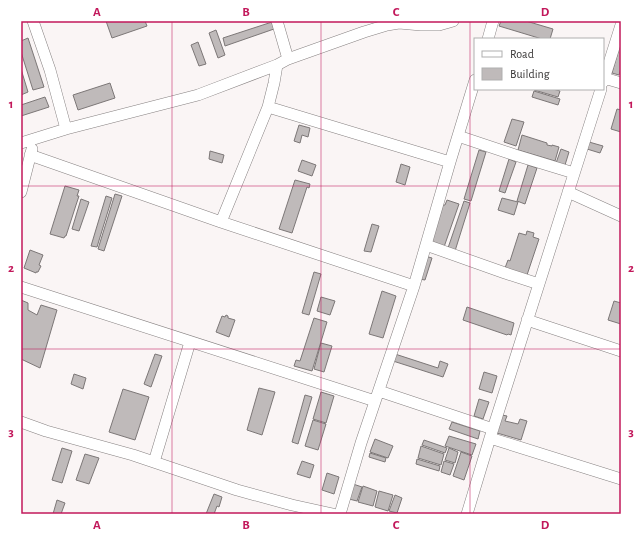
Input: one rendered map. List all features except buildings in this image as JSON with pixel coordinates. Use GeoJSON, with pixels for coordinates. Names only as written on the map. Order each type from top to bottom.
{"type":"FeatureCollection","features":[{"type":"Feature","properties":{"kind":"street"},"geometry":{"type":"LineString","coordinates":[[33,21],[50,70],[66,129]]}},
{"type":"Feature","properties":{"kind":"street"},"geometry":{"type":"LineString","coordinates":[[277,21],[288,59]]}},
{"type":"Feature","properties":{"kind":"street"},"geometry":{"type":"LineString","coordinates":[[21,143],[66,129],[198,95],[277,65],[288,59],[372,30],[408,22],[421,25],[439,25],[453,21]]}},
{"type":"Feature","properties":{"kind":"street"},"geometry":{"type":"LineString","coordinates":[[488,38],[493,21]]}},
{"type":"Feature","properties":{"kind":"street"},"geometry":{"type":"LineString","coordinates":[[621,25],[604,80],[621,83]]}},
{"type":"Feature","properties":{"kind":"street"},"geometry":{"type":"LineString","coordinates":[[221,222],[268,107],[277,65]]}},
{"type":"Feature","properties":{"kind":"street"},"geometry":{"type":"LineString","coordinates":[[340,514],[361,443],[414,286],[474,83]]}},
{"type":"Feature","properties":{"kind":"street"},"geometry":{"type":"LineString","coordinates":[[467,514],[601,90]]}},
{"type":"Feature","properties":{"kind":"street"},"geometry":{"type":"LineString","coordinates":[[268,107],[450,162]]}},
{"type":"Feature","properties":{"kind":"street"},"geometry":{"type":"LineString","coordinates":[[458,136],[574,173]]}},
{"type":"Feature","properties":{"kind":"street"},"geometry":{"type":"LineString","coordinates":[[21,192],[35,138]]}},
{"type":"Feature","properties":{"kind":"street"},"geometry":{"type":"LineString","coordinates":[[30,156],[221,222],[414,286]]}},
{"type":"Feature","properties":{"kind":"street"},"geometry":{"type":"LineString","coordinates":[[568,192],[621,216]]}},
{"type":"Feature","properties":{"kind":"street"},"geometry":{"type":"LineString","coordinates":[[426,245],[539,284]]}},
{"type":"Feature","properties":{"kind":"street"},"geometry":{"type":"LineString","coordinates":[[21,287],[190,342],[377,396],[621,479]]}},
{"type":"Feature","properties":{"kind":"street"},"geometry":{"type":"LineString","coordinates":[[528,320],[621,351]]}},
{"type":"Feature","properties":{"kind":"street"},"geometry":{"type":"LineString","coordinates":[[154,462],[190,342]]}},
{"type":"Feature","properties":{"kind":"street"},"geometry":{"type":"LineString","coordinates":[[21,422],[46,431],[133,455],[237,490],[292,505],[333,514]]}}]}
